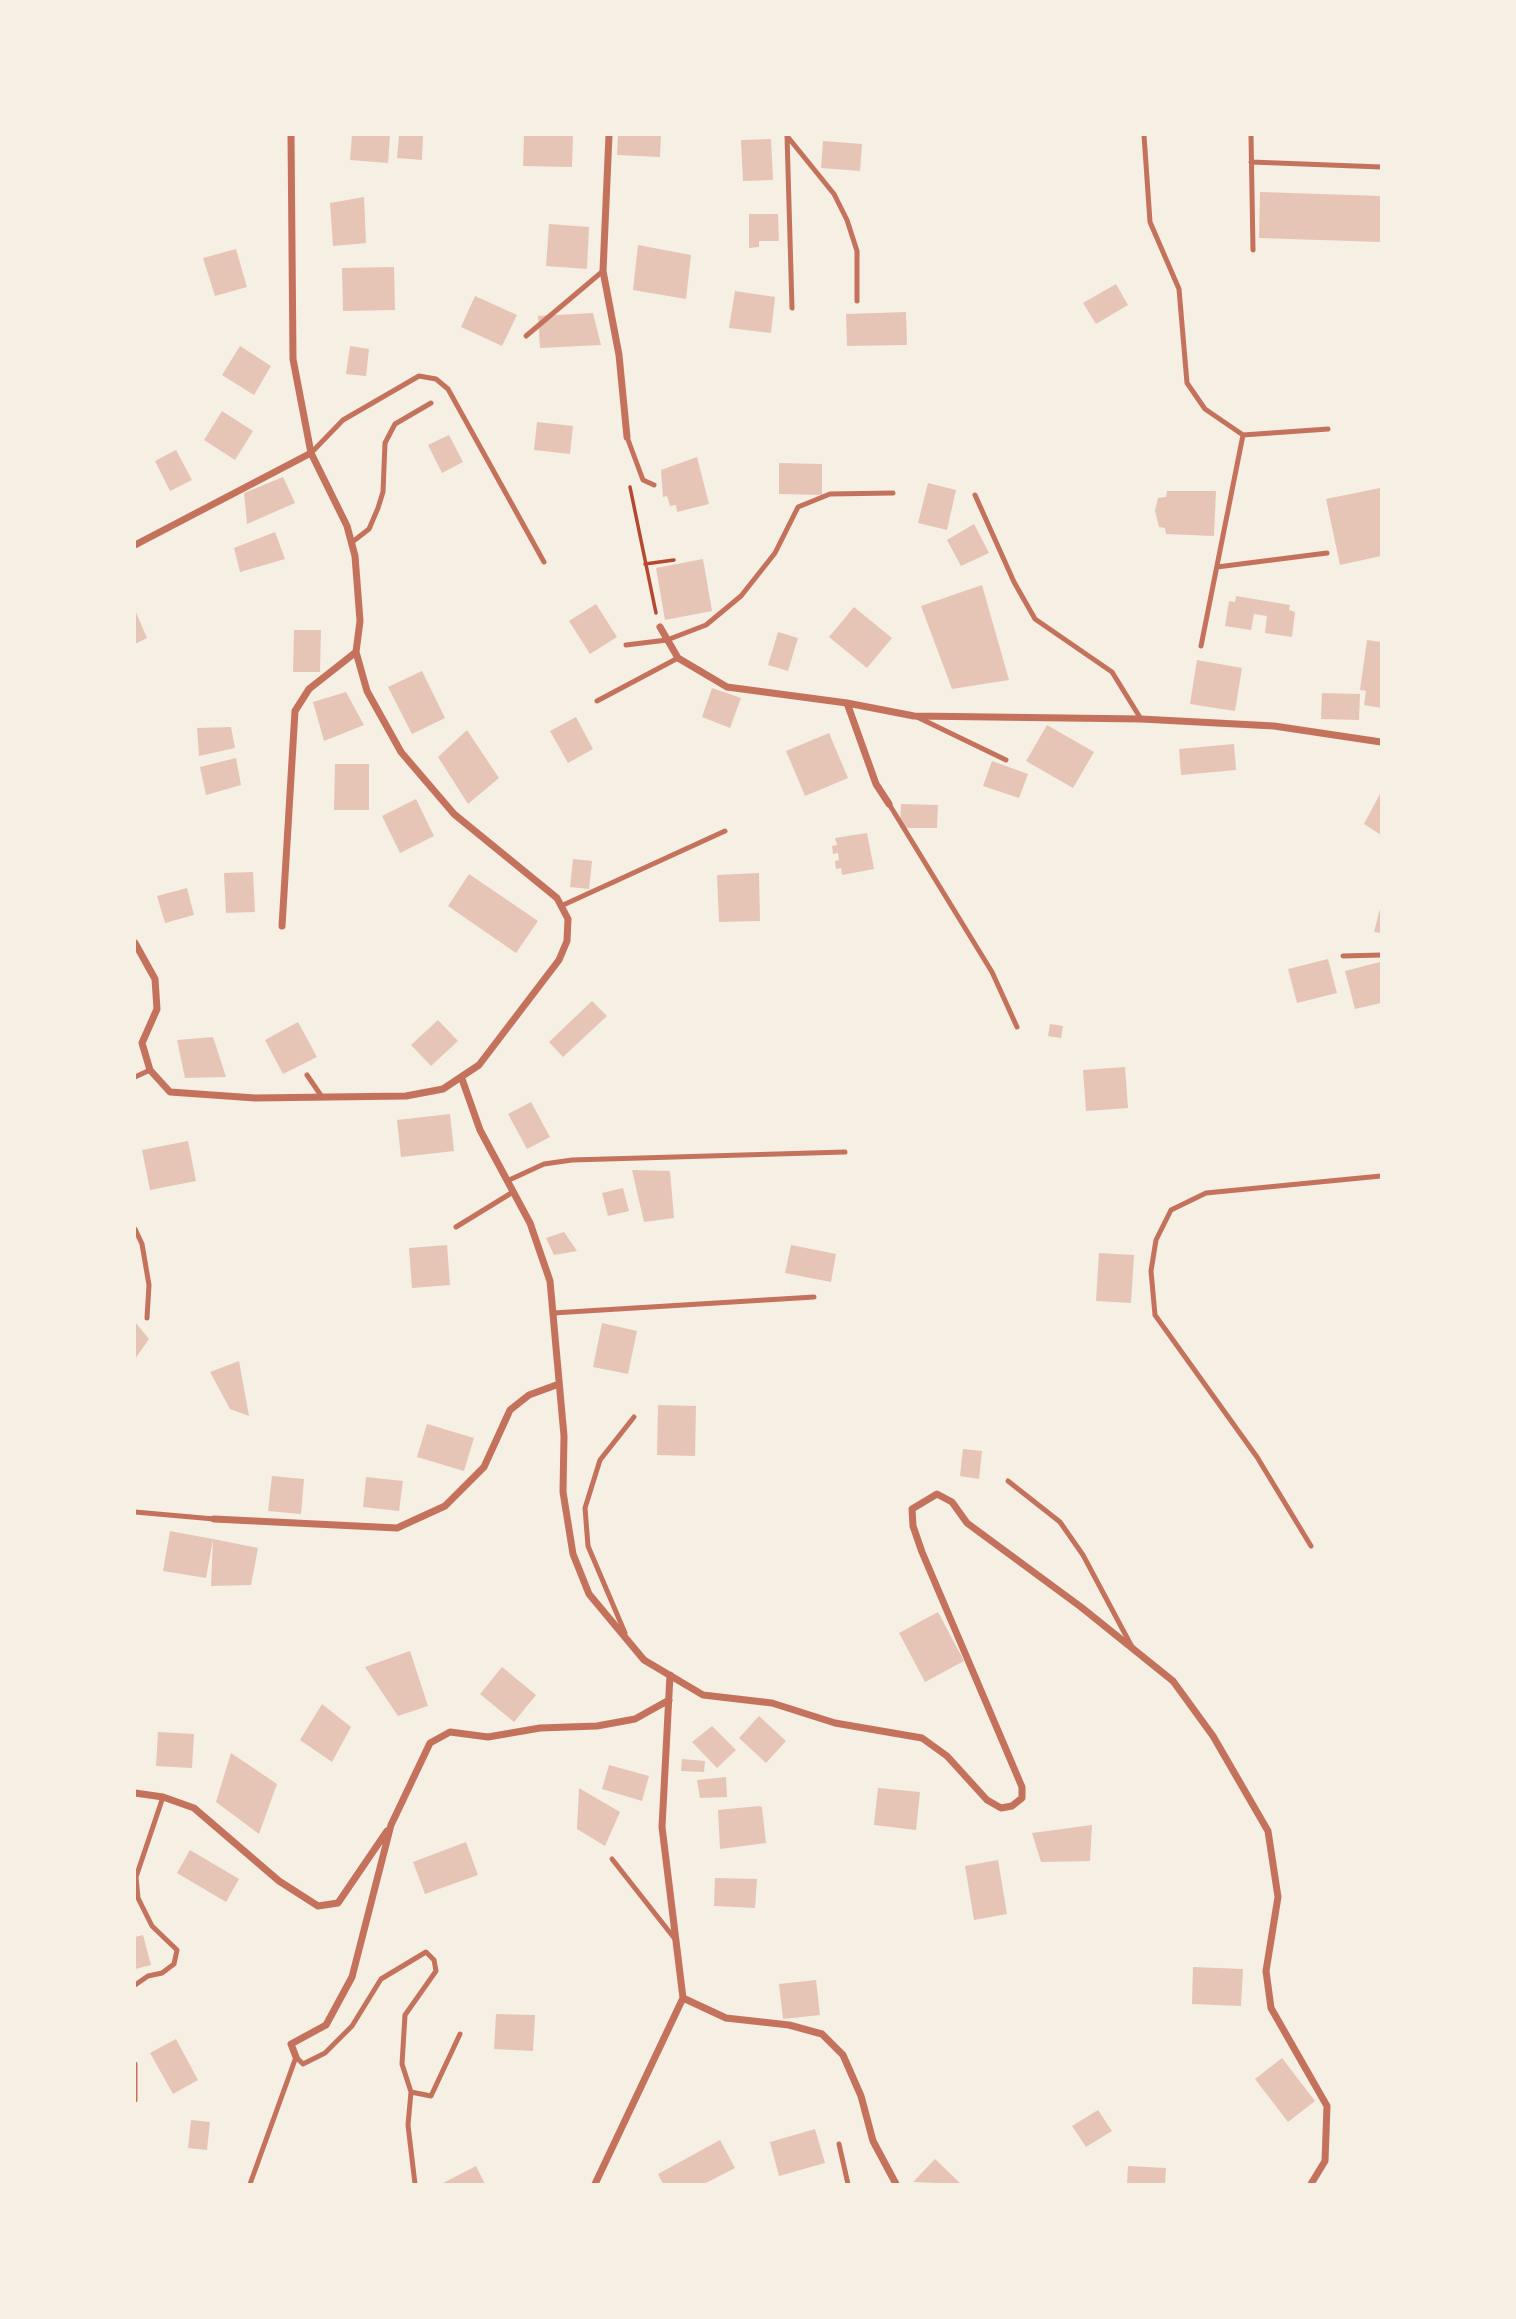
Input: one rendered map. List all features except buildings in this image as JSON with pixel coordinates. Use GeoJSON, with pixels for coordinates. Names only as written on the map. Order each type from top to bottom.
{"type":"FeatureCollection","features":[{"type":"Feature","properties":{"kind":"street"},"geometry":{"type":"LineString","coordinates":[[135,943],[155,979],[157,1009],[142,1043],[150,1070],[170,1092],[255,1098],[405,1096],[443,1089],[462,1079],[479,1065],[559,960],[567,941],[568,919],[556,898],[454,814],[401,752],[367,691],[356,652],[360,621],[352,543],[347,526],[311,453],[293,359],[291,135]]}},
{"type":"Feature","properties":{"kind":"street"},"geometry":{"type":"LineString","coordinates":[[609,135],[603,271],[619,355],[627,437]]}},
{"type":"Feature","properties":{"kind":"street"},"geometry":{"type":"LineString","coordinates":[[135,545],[311,453]]}},
{"type":"Feature","properties":{"kind":"street"},"geometry":{"type":"LineString","coordinates":[[660,627],[678,658],[727,687],[847,703],[914,716],[1141,719],[1274,726],[1381,742]]}},
{"type":"Feature","properties":{"kind":"street"},"geometry":{"type":"LineString","coordinates":[[282,926],[295,711],[309,689],[356,652]]}},
{"type":"Feature","properties":{"kind":"street"},"geometry":{"type":"LineString","coordinates":[[847,703],[876,784],[889,804]]}},
{"type":"Feature","properties":{"kind":"street"},"geometry":{"type":"LineString","coordinates":[[462,1079],[480,1130],[530,1223],[550,1281],[564,1436],[563,1492],[573,1554],[589,1594],[644,1660],[702,1695],[772,1703],[835,1723],[922,1738],[947,1756],[987,1800],[1001,1808],[1012,1806],[1022,1798],[1022,1787],[913,1525],[912,1509],[937,1494],[952,1502],[967,1523],[1133,1648],[1173,1681],[1227,1758],[1268,1832],[1278,1897],[1266,1971],[1271,2008],[1327,2106],[1325,2161],[1311,2184]]}},
{"type":"Feature","properties":{"kind":"street"},"geometry":{"type":"LineString","coordinates":[[214,1519],[397,1528],[445,1506],[484,1467],[510,1410],[529,1395],[559,1384]]}},
{"type":"Feature","properties":{"kind":"street"},"geometry":{"type":"LineString","coordinates":[[595,2184],[683,1998],[663,1827],[670,1675]]}},
{"type":"Feature","properties":{"kind":"street"},"geometry":{"type":"LineString","coordinates":[[135,1793],[163,1797],[194,1808],[279,1881],[318,1906],[338,1903],[391,1825],[430,1743],[450,1732],[488,1737],[540,1728],[597,1726],[635,1719],[669,1700]]}},
{"type":"Feature","properties":{"kind":"street"},"geometry":{"type":"LineString","coordinates":[[296,2057],[292,2044],[326,2025],[352,1977],[391,1825]]}},
{"type":"Feature","properties":{"kind":"street"},"geometry":{"type":"LineString","coordinates":[[683,1998],[726,2018],[789,2025],[822,2034],[843,2055],[861,2096],[873,2141],[895,2184]]}},
{"type":"Feature","properties":{"kind":"lane"},"geometry":{"type":"LineString","coordinates":[[787,135],[834,194],[847,220],[857,251],[857,301]]}},
{"type":"Feature","properties":{"kind":"lane"},"geometry":{"type":"LineString","coordinates":[[787,135],[792,308]]}},
{"type":"Feature","properties":{"kind":"lane"},"geometry":{"type":"LineString","coordinates":[[1144,135],[1150,222],[1179,289],[1187,383],[1205,409],[1243,435],[1328,429]]}},
{"type":"Feature","properties":{"kind":"lane"},"geometry":{"type":"LineString","coordinates":[[1251,135],[1253,250]]}},
{"type":"Feature","properties":{"kind":"lane"},"geometry":{"type":"LineString","coordinates":[[1251,162],[1381,167]]}},
{"type":"Feature","properties":{"kind":"lane"},"geometry":{"type":"LineString","coordinates":[[526,336],[603,271]]}},
{"type":"Feature","properties":{"kind":"lane"},"geometry":{"type":"LineString","coordinates":[[311,453],[343,419],[419,376],[436,379],[449,389],[544,562]]}},
{"type":"Feature","properties":{"kind":"lane"},"geometry":{"type":"LineString","coordinates":[[352,543],[369,528],[379,508],[383,492],[385,443],[395,424],[431,403]]}},
{"type":"Feature","properties":{"kind":"lane"},"geometry":{"type":"LineString","coordinates":[[1201,646],[1243,435]]}},
{"type":"Feature","properties":{"kind":"lane"},"geometry":{"type":"LineString","coordinates":[[627,437],[643,480],[654,485]]}},
{"type":"Feature","properties":{"kind":"lane"},"geometry":{"type":"LineString","coordinates":[[626,645],[667,640],[706,625],[741,596],[775,553],[799,507],[830,494],[893,493]]}},
{"type":"Feature","properties":{"kind":"lane"},"geometry":{"type":"LineString","coordinates":[[975,495],[1014,582],[1035,619],[1112,672],[1141,719]]}},
{"type":"Feature","properties":{"kind":"lane"},"geometry":{"type":"LineString","coordinates":[[1217,567],[1327,553]]}},
{"type":"Feature","properties":{"kind":"lane"},"geometry":{"type":"LineString","coordinates":[[597,701],[678,658]]}},
{"type":"Feature","properties":{"kind":"lane"},"geometry":{"type":"LineString","coordinates":[[914,716],[1006,760]]}},
{"type":"Feature","properties":{"kind":"lane"},"geometry":{"type":"LineString","coordinates":[[889,804],[992,972],[1017,1027]]}},
{"type":"Feature","properties":{"kind":"lane"},"geometry":{"type":"LineString","coordinates":[[561,906],[725,831]]}},
{"type":"Feature","properties":{"kind":"lane"},"geometry":{"type":"LineString","coordinates":[[1343,956],[1381,955]]}},
{"type":"Feature","properties":{"kind":"lane"},"geometry":{"type":"LineString","coordinates":[[135,1077],[150,1070]]}},
{"type":"Feature","properties":{"kind":"lane"},"geometry":{"type":"LineString","coordinates":[[307,1075],[322,1097]]}},
{"type":"Feature","properties":{"kind":"lane"},"geometry":{"type":"LineString","coordinates":[[507,1181],[544,1164],[572,1160],[845,1152]]}},
{"type":"Feature","properties":{"kind":"lane"},"geometry":{"type":"LineString","coordinates":[[1311,1546],[1256,1457],[1155,1315],[1151,1271],[1156,1240],[1171,1210],[1206,1193],[1381,1176]]}},
{"type":"Feature","properties":{"kind":"lane"},"geometry":{"type":"LineString","coordinates":[[456,1227],[513,1192]]}},
{"type":"Feature","properties":{"kind":"lane"},"geometry":{"type":"LineString","coordinates":[[135,1229],[142,1244],[149,1285],[147,1318]]}},
{"type":"Feature","properties":{"kind":"lane"},"geometry":{"type":"LineString","coordinates":[[553,1314],[814,1297]]}},
{"type":"Feature","properties":{"kind":"lane"},"geometry":{"type":"LineString","coordinates":[[629,1641],[588,1546],[585,1508],[600,1460],[634,1417]]}},
{"type":"Feature","properties":{"kind":"lane"},"geometry":{"type":"LineString","coordinates":[[1009,1481],[1060,1522],[1083,1555],[1133,1648]]}},
{"type":"Feature","properties":{"kind":"lane"},"geometry":{"type":"LineString","coordinates":[[135,1512],[214,1519]]}},
{"type":"Feature","properties":{"kind":"lane"},"geometry":{"type":"LineString","coordinates":[[135,1985],[148,1976],[162,1973],[174,1964],[177,1950],[152,1926],[138,1898],[136,1877],[163,1797]]}},
{"type":"Feature","properties":{"kind":"lane"},"geometry":{"type":"LineString","coordinates":[[612,1859],[677,1941]]}},
{"type":"Feature","properties":{"kind":"lane"},"geometry":{"type":"LineString","coordinates":[[250,2184],[296,2057],[303,2064],[325,2053],[352,2026],[381,1979],[426,1952],[434,1960],[436,1971],[405,2015],[402,2064],[411,2092],[408,2125],[415,2184]]}},
{"type":"Feature","properties":{"kind":"lane"},"geometry":{"type":"LineString","coordinates":[[411,2092],[431,2096],[460,2034]]}},
{"type":"Feature","properties":{"kind":"lane"},"geometry":{"type":"LineString","coordinates":[[135,2064],[135,2100]]}},
{"type":"Feature","properties":{"kind":"lane"},"geometry":{"type":"LineString","coordinates":[[839,2144],[848,2184]]}},
{"type":"Feature","properties":{"kind":"path"},"geometry":{"type":"LineString","coordinates":[[635,512],[660,627]]}},
{"type":"Feature","properties":{"kind":"path"},"geometry":{"type":"LineString","coordinates":[[645,564],[674,560]]}}]}
